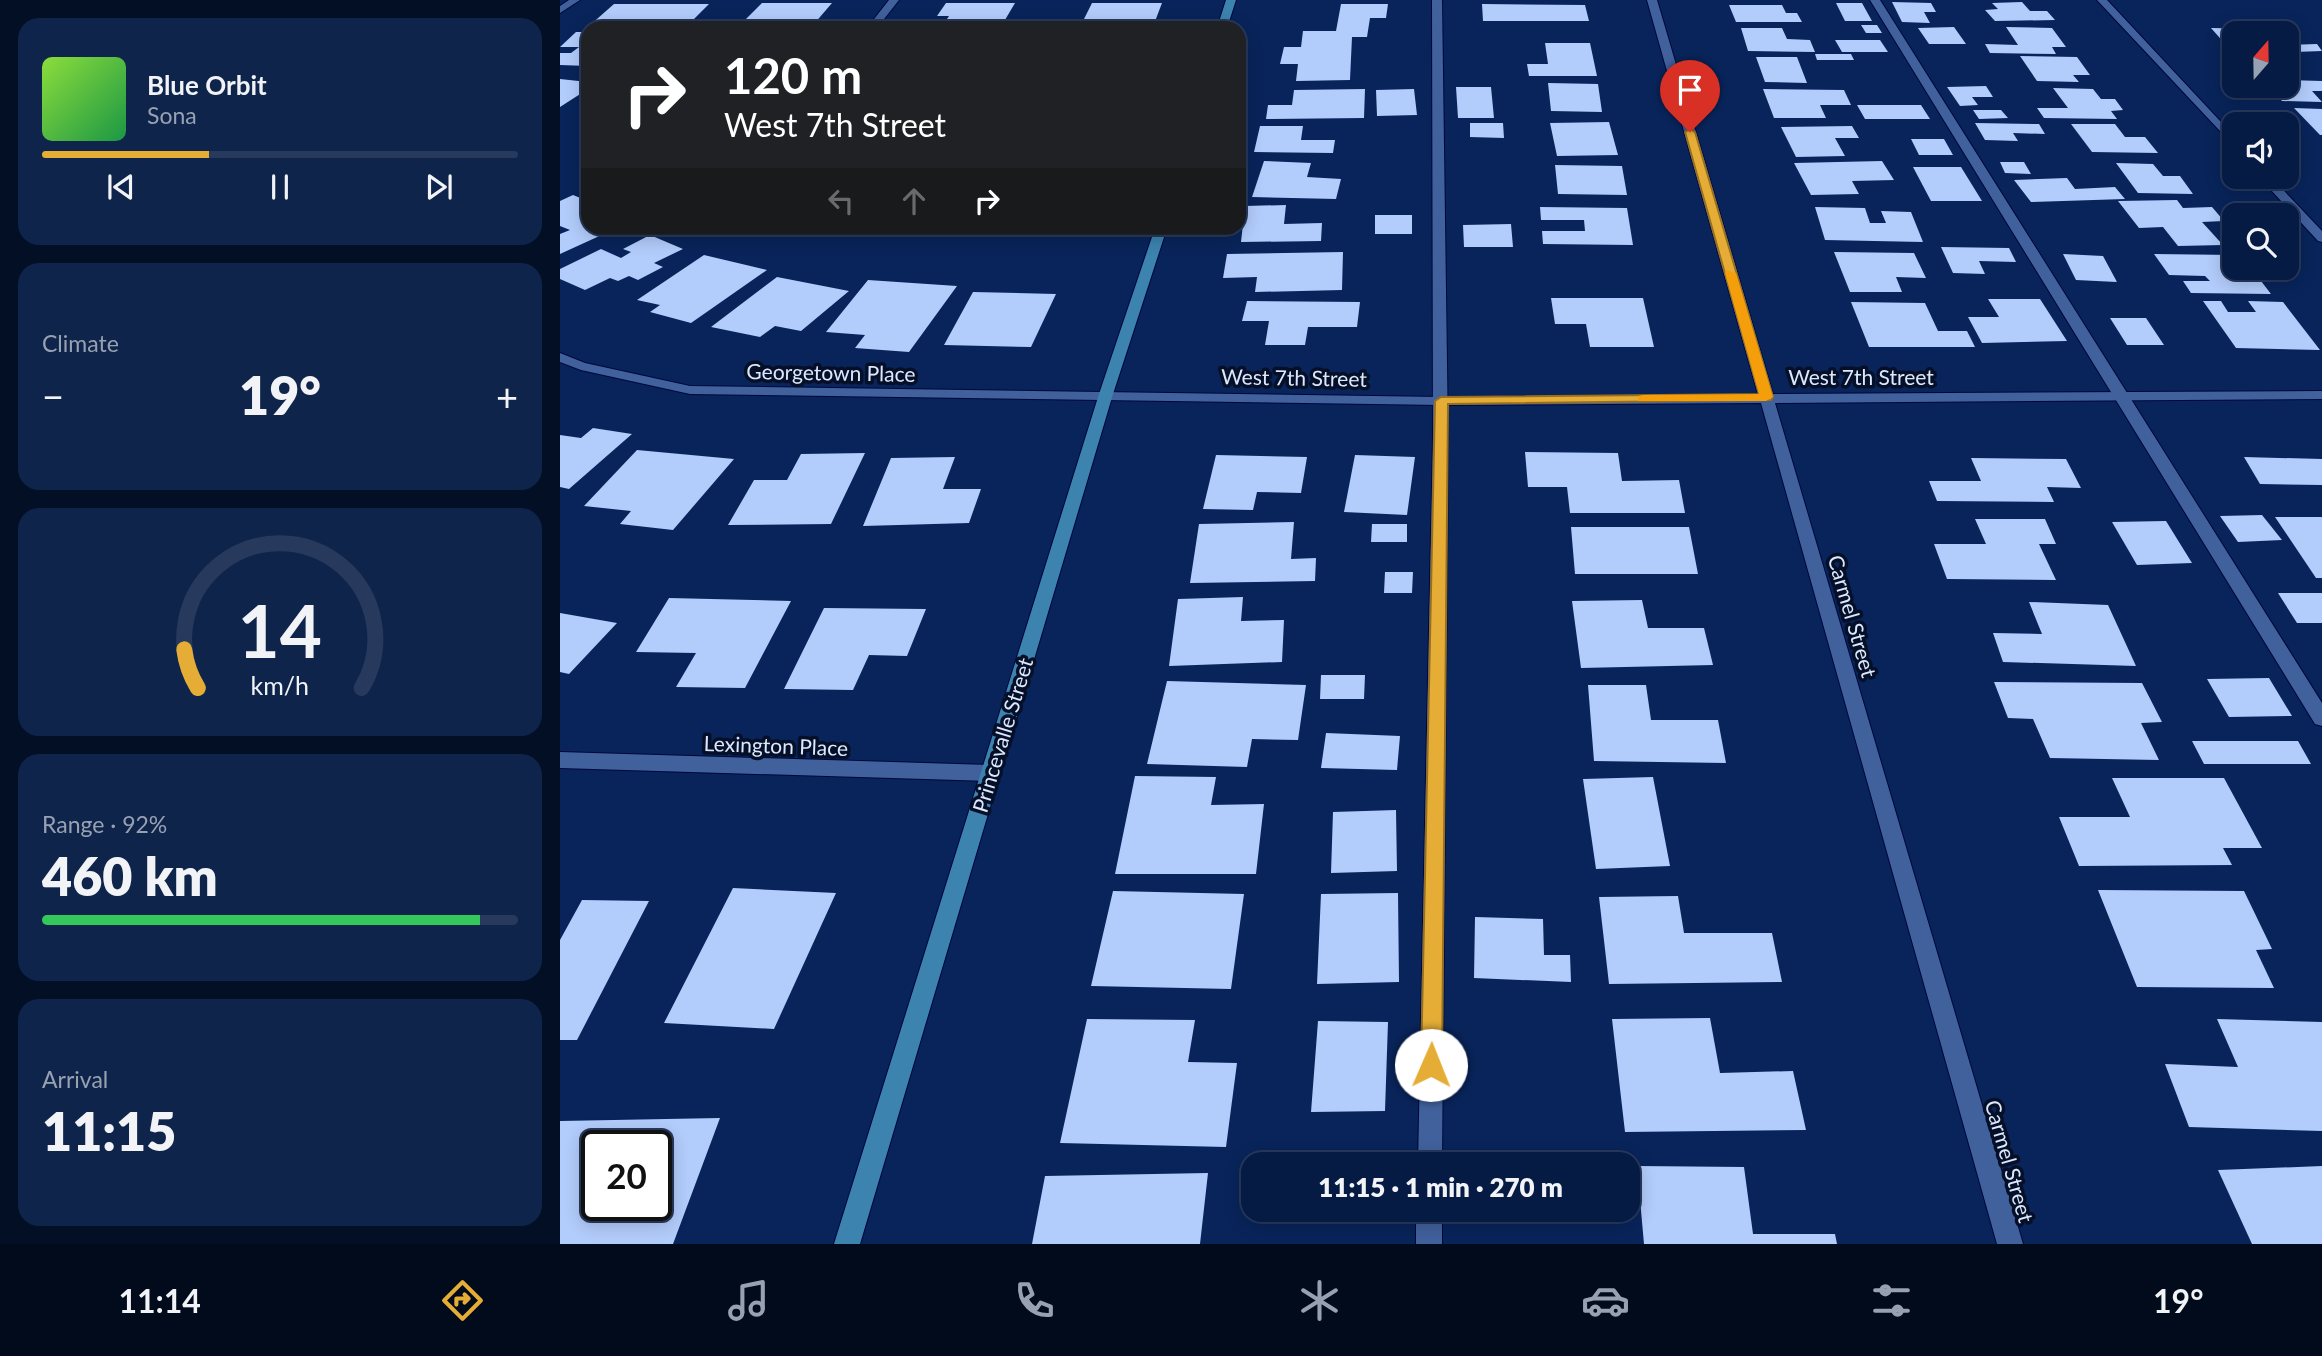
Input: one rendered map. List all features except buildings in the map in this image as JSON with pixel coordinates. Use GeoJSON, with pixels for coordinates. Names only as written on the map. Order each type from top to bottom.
{"type":"FeatureCollection","features":[{"type":"Feature","properties":{"kind":"street"},"geometry":{"type":"LineString","coordinates":[[560,10],[575,0]]}},
{"type":"Feature","properties":{"kind":"street"},"geometry":{"type":"LineString","coordinates":[[878,21],[894,0]]}},
{"type":"Feature","properties":{"kind":"street"},"geometry":{"type":"LineString","coordinates":[[1224,21],[1231,0]]}},
{"type":"Feature","properties":{"kind":"street"},"geometry":{"type":"LineString","coordinates":[[1430,1152],[1441,401],[1441,161],[1437,0]]}},
{"type":"Feature","properties":{"kind":"street","name":"Carmel Street"},"geometry":{"type":"LineString","coordinates":[[1652,0],[2010,1244]]}},
{"type":"Feature","properties":{"kind":"street"},"geometry":{"type":"LineString","coordinates":[[1875,0],[2322,719]]}},
{"type":"Feature","properties":{"kind":"street"},"geometry":{"type":"LineString","coordinates":[[2102,0],[2222,130]]}},
{"type":"Feature","properties":{"kind":"street"},"geometry":{"type":"LineString","coordinates":[[2276,189],[2322,238]]}},
{"type":"Feature","properties":{"kind":"street","name":"Princevalle Street"},"geometry":{"type":"LineString","coordinates":[[847,1244],[1106,394],[1159,235]]}},
{"type":"Feature","properties":{"kind":"street","name":"Georgetown Place"},"geometry":{"type":"LineString","coordinates":[[560,358],[581,366],[690,390],[956,396],[1106,394]]}},
{"type":"Feature","properties":{"kind":"street","name":"West 7th Street"},"geometry":{"type":"LineString","coordinates":[[1106,394],[1441,401],[2322,395]]}},
{"type":"Feature","properties":{"kind":"street","name":"Lexington Place"},"geometry":{"type":"LineString","coordinates":[[560,761],[990,773]]}},
{"type":"Feature","properties":{"kind":"street"},"geometry":{"type":"LineString","coordinates":[[1429,1222],[1429,1244]]}},
{"type":"Feature","properties":{"kind":"slow traffic"},"geometry":{"type":"LineString","coordinates":[[1643,399],[1766,397],[1731,273]]}},
{"type":"Feature","properties":{"kind":"route"},"geometry":{"type":"LineString","coordinates":[[1431,1065],[1441,401],[1766,397],[1690,132]]}}]}
